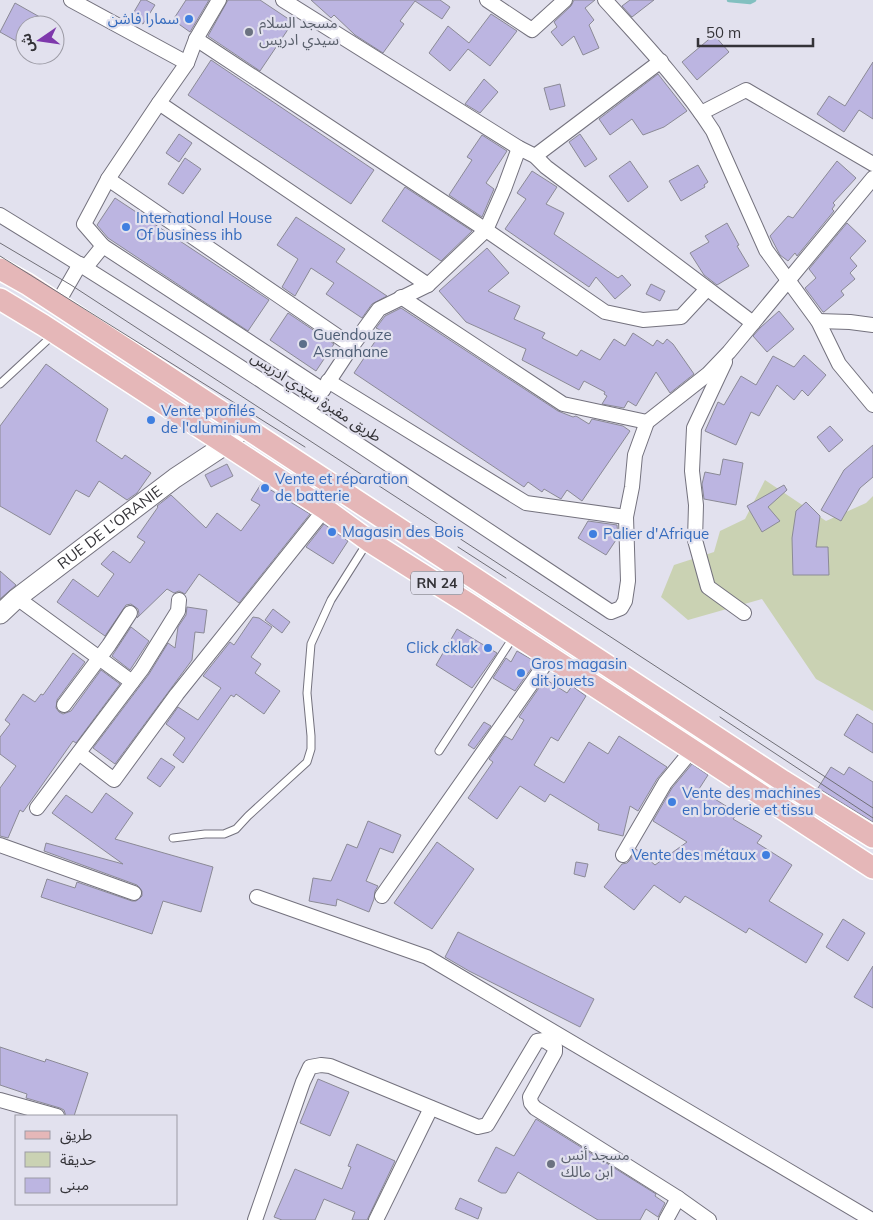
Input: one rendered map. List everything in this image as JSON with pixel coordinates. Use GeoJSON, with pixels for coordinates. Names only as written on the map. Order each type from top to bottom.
{"type":"FeatureCollection","features":[{"type":"Feature","properties":{"kind":"main road","name":"RN 24"},"geometry":{"type":"LineString","coordinates":[[0,269],[57,304],[873,837]]}},
{"type":"Feature","properties":{"kind":"main road","name":"RN 24"},"geometry":{"type":"LineString","coordinates":[[0,299],[218,439],[325,509],[369,541],[873,868]]}},
{"type":"Feature","properties":{"kind":"street"},"geometry":{"type":"LineString","coordinates":[[71,0],[187,63]]}},
{"type":"Feature","properties":{"kind":"street"},"geometry":{"type":"LineString","coordinates":[[219,0],[196,40],[187,63],[108,179],[84,224],[103,246],[326,386],[526,503],[626,517],[632,487],[635,455],[647,422],[708,374],[730,352],[873,178]]}},
{"type":"Feature","properties":{"kind":"street"},"geometry":{"type":"LineString","coordinates":[[283,0],[519,148],[535,156],[546,167],[753,323]]}},
{"type":"Feature","properties":{"kind":"street"},"geometry":{"type":"LineString","coordinates":[[486,0],[532,30],[565,0]]}},
{"type":"Feature","properties":{"kind":"street"},"geometry":{"type":"LineString","coordinates":[[605,0],[660,60],[713,130],[766,250],[818,322],[839,364],[873,405]]}},
{"type":"Feature","properties":{"kind":"street"},"geometry":{"type":"LineString","coordinates":[[196,40],[486,230],[605,312],[643,320],[681,317],[707,288]]}},
{"type":"Feature","properties":{"kind":"street"},"geometry":{"type":"LineString","coordinates":[[535,156],[660,60]]}},
{"type":"Feature","properties":{"kind":"street"},"geometry":{"type":"LineString","coordinates":[[701,112],[746,90],[873,164]]}},
{"type":"Feature","properties":{"kind":"street"},"geometry":{"type":"LineString","coordinates":[[159,103],[428,284]]}},
{"type":"Feature","properties":{"kind":"street"},"geometry":{"type":"LineString","coordinates":[[306,410],[326,386],[379,309],[428,284],[486,230],[519,148]]}},
{"type":"Feature","properties":{"kind":"street"},"geometry":{"type":"LineString","coordinates":[[108,179],[352,346]]}},
{"type":"Feature","properties":{"kind":"street","name":"طريق مقبرة سيدي ادريس"},"geometry":{"type":"LineString","coordinates":[[0,215],[83,266],[306,410],[611,612],[621,608],[625,601],[628,582],[626,517]]}},
{"type":"Feature","properties":{"kind":"street"},"geometry":{"type":"LineString","coordinates":[[57,304],[83,266],[103,246]]}},
{"type":"Feature","properties":{"kind":"street"},"geometry":{"type":"LineString","coordinates":[[401,297],[563,404],[647,422]]}},
{"type":"Feature","properties":{"kind":"street"},"geometry":{"type":"LineString","coordinates":[[818,322],[850,322],[873,325]]}},
{"type":"Feature","properties":{"kind":"street"},"geometry":{"type":"LineString","coordinates":[[730,352],[694,428],[692,471],[696,505],[695,540],[708,587],[744,613]]}},
{"type":"Feature","properties":{"kind":"street","name":"RUE DE L'ORANIE"},"geometry":{"type":"LineString","coordinates":[[0,614],[17,598],[175,478],[225,445],[245,427]]}},
{"type":"Feature","properties":{"kind":"street"},"geometry":{"type":"LineString","coordinates":[[79,753],[114,780],[176,694],[325,509]]}},
{"type":"Feature","properties":{"kind":"street"},"geometry":{"type":"LineString","coordinates":[[17,598],[132,682]]}},
{"type":"Feature","properties":{"kind":"street"},"geometry":{"type":"LineString","coordinates":[[37,808],[142,669],[178,611],[179,600]]}},
{"type":"Feature","properties":{"kind":"street"},"geometry":{"type":"LineString","coordinates":[[64,705],[130,613]]}},
{"type":"Feature","properties":{"kind":"street"},"geometry":{"type":"LineString","coordinates":[[382,896],[550,657]]}},
{"type":"Feature","properties":{"kind":"street"},"geometry":{"type":"LineString","coordinates":[[622,855],[666,783],[692,750]]}},
{"type":"Feature","properties":{"kind":"street"},"geometry":{"type":"LineString","coordinates":[[0,845],[134,893]]}},
{"type":"Feature","properties":{"kind":"street"},"geometry":{"type":"LineString","coordinates":[[257,897],[428,957],[872,1220]]}},
{"type":"Feature","properties":{"kind":"street"},"geometry":{"type":"LineString","coordinates":[[255,1220],[303,1082],[310,1067],[330,1066],[478,1127],[487,1125],[528,1053],[537,1041],[544,1040],[555,1047],[556,1052],[530,1097],[531,1103],[535,1108],[678,1198],[702,1218]]}},
{"type":"Feature","properties":{"kind":"street"},"geometry":{"type":"LineString","coordinates":[[0,1100],[53,1115]]}},
{"type":"Feature","properties":{"kind":"street"},"geometry":{"type":"LineString","coordinates":[[376,1220],[431,1108]]}},
{"type":"Feature","properties":{"kind":"street"},"geometry":{"type":"LineString","coordinates":[[666,1220],[678,1198]]}},
{"type":"Feature","properties":{"kind":"lane"},"geometry":{"type":"LineString","coordinates":[[0,384],[55,334]]}},
{"type":"Feature","properties":{"kind":"lane"},"geometry":{"type":"LineString","coordinates":[[173,838],[224,834],[236,829],[307,762],[311,742],[307,693],[311,644],[331,600],[369,541]]}},
{"type":"Feature","properties":{"kind":"lane"},"geometry":{"type":"LineString","coordinates":[[439,751],[515,634]]}},
{"type":"Feature","properties":{"kind":"green space"},"geometry":{"type":"Polygon","coordinates":[[[765,480],[826,521],[866,503],[873,496],[873,711],[816,679],[762,599],[688,620],[661,597],[674,565],[714,552],[720,531],[745,519],[765,480]]]}},
{"type":"Feature","properties":{"kind":"building"},"geometry":{"type":"Polygon","coordinates":[[[141,0],[146,0],[155,5],[143,24],[131,17],[141,0]]]}},
{"type":"Feature","properties":{"kind":"building"},"geometry":{"type":"Polygon","coordinates":[[[186,0],[209,0],[190,32],[173,20],[186,0]]]}},
{"type":"Feature","properties":{"kind":"building","name":"مسجد السلام سيدي ادريس"},"geometry":{"type":"Polygon","coordinates":[[[228,0],[260,0],[293,22],[260,71],[208,36],[228,0]]]}},
{"type":"Feature","properties":{"kind":"building"},"geometry":{"type":"Polygon","coordinates":[[[311,0],[440,0],[450,7],[442,19],[415,1],[400,21],[404,24],[383,53],[355,35],[334,15],[331,18],[311,0]]]}},
{"type":"Feature","properties":{"kind":"building"},"geometry":{"type":"Polygon","coordinates":[[[574,0],[595,0],[585,8],[594,20],[589,25],[599,48],[583,55],[574,36],[562,46],[551,32],[557,27],[554,22],[571,6],[574,0]]]}},
{"type":"Feature","properties":{"kind":"building"},"geometry":{"type":"Polygon","coordinates":[[[630,0],[654,0],[632,17],[622,6],[630,0]]]}},
{"type":"Feature","properties":{"kind":"building"},"geometry":{"type":"Polygon","coordinates":[[[15,3],[36,15],[15,15],[15,40],[0,32],[15,3]]]}},
{"type":"Feature","properties":{"kind":"building"},"geometry":{"type":"Polygon","coordinates":[[[491,14],[517,31],[490,66],[468,49],[450,71],[429,53],[448,26],[469,43],[491,14]]]}},
{"type":"Feature","properties":{"kind":"building"},"geometry":{"type":"Polygon","coordinates":[[[714,35],[729,52],[697,80],[682,62],[714,35]]]}},
{"type":"Feature","properties":{"kind":"building"},"geometry":{"type":"Polygon","coordinates":[[[211,60],[374,170],[351,204],[188,95],[211,60]]]}},
{"type":"Feature","properties":{"kind":"building"},"geometry":{"type":"Polygon","coordinates":[[[873,62],[873,119],[859,110],[844,132],[817,114],[829,96],[845,106],[873,62]]]}},
{"type":"Feature","properties":{"kind":"building"},"geometry":{"type":"Polygon","coordinates":[[[658,74],[687,111],[664,127],[643,135],[632,119],[610,135],[599,119],[658,74]]]}},
{"type":"Feature","properties":{"kind":"building"},"geometry":{"type":"Polygon","coordinates":[[[484,79],[498,92],[480,113],[465,104],[484,79]]]}},
{"type":"Feature","properties":{"kind":"building"},"geometry":{"type":"Polygon","coordinates":[[[560,84],[565,106],[550,110],[544,88],[560,84]]]}},
{"type":"Feature","properties":{"kind":"building"},"geometry":{"type":"Polygon","coordinates":[[[179,134],[192,143],[179,162],[166,153],[179,134]]]}},
{"type":"Feature","properties":{"kind":"building"},"geometry":{"type":"Polygon","coordinates":[[[580,134],[597,159],[585,167],[569,142],[580,134]]]}},
{"type":"Feature","properties":{"kind":"building"},"geometry":{"type":"Polygon","coordinates":[[[482,135],[507,151],[486,183],[494,189],[482,217],[449,195],[472,160],[467,157],[482,135]]]}},
{"type":"Feature","properties":{"kind":"building"},"geometry":{"type":"Polygon","coordinates":[[[185,158],[201,169],[183,194],[168,184],[185,158]]]}},
{"type":"Feature","properties":{"kind":"building"},"geometry":{"type":"Polygon","coordinates":[[[630,161],[648,187],[628,202],[609,176],[630,161]]]}},
{"type":"Feature","properties":{"kind":"building"},"geometry":{"type":"Polygon","coordinates":[[[837,161],[856,178],[833,203],[835,205],[832,209],[834,211],[797,256],[795,253],[788,261],[780,255],[770,236],[788,216],[793,218],[837,161]]]}},
{"type":"Feature","properties":{"kind":"building"},"geometry":{"type":"Polygon","coordinates":[[[698,165],[708,182],[704,185],[705,187],[681,201],[669,181],[698,165]]]}},
{"type":"Feature","properties":{"kind":"building"},"geometry":{"type":"Polygon","coordinates":[[[532,171],[557,187],[546,204],[564,213],[554,234],[618,278],[622,275],[631,285],[615,299],[596,277],[589,287],[505,229],[526,199],[517,193],[532,171]]]}},
{"type":"Feature","properties":{"kind":"building"},"geometry":{"type":"Polygon","coordinates":[[[405,187],[472,231],[441,261],[382,221],[405,187]]]}},
{"type":"Feature","properties":{"kind":"building"},"geometry":{"type":"Polygon","coordinates":[[[115,198],[269,300],[248,331],[108,238],[97,225],[115,198]]]}},
{"type":"Feature","properties":{"kind":"building"},"geometry":{"type":"Polygon","coordinates":[[[296,217],[345,249],[336,262],[387,296],[372,304],[362,318],[326,294],[334,283],[311,268],[295,296],[282,287],[298,259],[277,245],[296,217]]]}},
{"type":"Feature","properties":{"kind":"building"},"geometry":{"type":"Polygon","coordinates":[[[727,223],[739,245],[737,246],[749,266],[717,285],[704,275],[690,253],[709,242],[705,236],[727,223]]]}},
{"type":"Feature","properties":{"kind":"building"},"geometry":{"type":"Polygon","coordinates":[[[847,223],[866,241],[850,258],[857,266],[850,273],[855,279],[841,291],[844,295],[823,312],[805,288],[816,278],[809,269],[847,223]]]}},
{"type":"Feature","properties":{"kind":"building"},"geometry":{"type":"Polygon","coordinates":[[[487,248],[509,273],[488,291],[520,306],[514,319],[545,333],[542,338],[577,356],[581,350],[600,360],[614,339],[625,346],[633,333],[653,346],[657,340],[663,344],[667,339],[673,344],[694,374],[670,393],[656,372],[636,406],[628,401],[624,408],[602,404],[607,396],[604,394],[605,392],[584,381],[579,390],[522,360],[526,349],[466,322],[439,291],[487,248]]]}},
{"type":"Feature","properties":{"kind":"building"},"geometry":{"type":"Polygon","coordinates":[[[651,284],[665,291],[660,301],[646,294],[651,284]]]}},
{"type":"Feature","properties":{"kind":"building"},"geometry":{"type":"Polygon","coordinates":[[[401,308],[558,411],[573,417],[576,416],[589,424],[592,419],[623,426],[630,431],[582,501],[567,490],[561,499],[544,489],[542,492],[528,482],[524,487],[354,373],[382,331],[376,328],[385,316],[401,308]]]}},
{"type":"Feature","properties":{"kind":"building"},"geometry":{"type":"Polygon","coordinates":[[[779,311],[794,329],[767,352],[753,336],[779,311]]]}},
{"type":"Feature","properties":{"kind":"building"},"geometry":{"type":"Polygon","coordinates":[[[288,313],[334,344],[316,371],[270,340],[288,313]]]}},
{"type":"Feature","properties":{"kind":"building"},"geometry":{"type":"Polygon","coordinates":[[[804,355],[826,375],[808,396],[802,390],[794,400],[777,385],[759,416],[751,412],[736,445],[705,431],[718,402],[724,405],[741,376],[756,385],[773,356],[794,367],[804,355]]]}},
{"type":"Feature","properties":{"kind":"building"},"geometry":{"type":"Polygon","coordinates":[[[46,364],[108,409],[96,441],[122,459],[125,455],[151,473],[137,493],[127,500],[99,481],[89,497],[76,490],[50,535],[0,506],[0,426],[46,364]]]}},
{"type":"Feature","properties":{"kind":"building"},"geometry":{"type":"Polygon","coordinates":[[[830,426],[843,440],[829,452],[817,437],[830,426]]]}},
{"type":"Feature","properties":{"kind":"building"},"geometry":{"type":"Polygon","coordinates":[[[873,445],[873,477],[860,488],[841,521],[821,510],[844,470],[873,445]]]}},
{"type":"Feature","properties":{"kind":"building"},"geometry":{"type":"Polygon","coordinates":[[[723,459],[743,463],[736,505],[704,499],[702,484],[705,472],[720,475],[723,459]]]}},
{"type":"Feature","properties":{"kind":"building"},"geometry":{"type":"Polygon","coordinates":[[[227,464],[233,476],[211,487],[205,475],[227,464]]]}},
{"type":"Feature","properties":{"kind":"building"},"geometry":{"type":"Polygon","coordinates":[[[261,484],[310,514],[239,603],[199,574],[185,594],[179,591],[174,593],[167,589],[137,618],[139,614],[138,609],[131,604],[126,605],[105,636],[57,602],[73,579],[98,597],[114,574],[101,564],[113,551],[130,563],[145,542],[137,537],[157,506],[171,495],[206,528],[217,513],[241,531],[260,505],[251,500],[261,484]]]}},
{"type":"Feature","properties":{"kind":"building"},"geometry":{"type":"Polygon","coordinates":[[[784,485],[787,490],[768,507],[780,521],[762,532],[747,506],[784,485]]]}},
{"type":"Feature","properties":{"kind":"building"},"geometry":{"type":"Polygon","coordinates":[[[806,502],[820,516],[816,547],[828,547],[829,575],[793,575],[792,538],[796,511],[806,502]]]}},
{"type":"Feature","properties":{"kind":"building"},"geometry":{"type":"Polygon","coordinates":[[[588,521],[617,525],[618,537],[606,555],[578,538],[588,521]]]}},
{"type":"Feature","properties":{"kind":"building"},"geometry":{"type":"Polygon","coordinates":[[[324,524],[348,541],[333,564],[306,547],[324,524]]]}},
{"type":"Feature","properties":{"kind":"building"},"geometry":{"type":"Polygon","coordinates":[[[0,571],[16,585],[0,599],[0,571]]]}},
{"type":"Feature","properties":{"kind":"building"},"geometry":{"type":"Polygon","coordinates":[[[187,607],[207,610],[204,633],[195,632],[192,660],[115,764],[93,748],[149,674],[168,643],[175,648],[178,627],[186,615],[187,607]]]}},
{"type":"Feature","properties":{"kind":"building"},"geometry":{"type":"Polygon","coordinates":[[[273,609],[290,622],[282,633],[265,620],[273,609]]]}},
{"type":"Feature","properties":{"kind":"building"},"geometry":{"type":"Polygon","coordinates":[[[253,617],[259,618],[272,627],[251,657],[261,664],[255,673],[280,691],[264,714],[236,694],[234,697],[231,695],[183,763],[173,755],[185,738],[166,724],[178,707],[198,720],[221,688],[203,676],[230,642],[234,645],[253,617]]]}},
{"type":"Feature","properties":{"kind":"building"},"geometry":{"type":"Polygon","coordinates":[[[131,627],[149,641],[130,670],[112,656],[131,627]]]}},
{"type":"Feature","properties":{"kind":"building"},"geometry":{"type":"Polygon","coordinates":[[[457,629],[497,653],[472,688],[436,665],[457,629]]]}},
{"type":"Feature","properties":{"kind":"building"},"geometry":{"type":"Polygon","coordinates":[[[517,651],[536,662],[515,691],[493,678],[506,658],[511,662],[517,651]]]}},
{"type":"Feature","properties":{"kind":"building"},"geometry":{"type":"Polygon","coordinates":[[[73,653],[85,662],[57,700],[56,708],[59,712],[63,714],[71,711],[101,670],[120,684],[76,743],[73,741],[23,812],[20,810],[8,838],[0,836],[0,788],[16,766],[0,754],[0,737],[10,724],[5,720],[23,694],[35,702],[41,694],[43,695],[73,653]]]}},
{"type":"Feature","properties":{"kind":"building"},"geometry":{"type":"Polygon","coordinates":[[[545,679],[567,693],[572,686],[586,696],[558,741],[551,737],[534,765],[564,783],[589,742],[608,754],[619,736],[667,767],[657,779],[638,811],[630,806],[623,836],[598,830],[599,824],[550,794],[545,802],[520,786],[497,819],[468,798],[493,762],[489,759],[505,736],[512,740],[524,720],[519,717],[545,679]]]}},
{"type":"Feature","properties":{"kind":"building"},"geometry":{"type":"Polygon","coordinates":[[[857,714],[873,724],[873,753],[844,735],[857,714]]]}},
{"type":"Feature","properties":{"kind":"building"},"geometry":{"type":"Polygon","coordinates":[[[484,722],[491,726],[474,749],[468,745],[484,722]]]}},
{"type":"Feature","properties":{"kind":"building"},"geometry":{"type":"Polygon","coordinates":[[[161,758],[175,767],[160,787],[147,778],[161,758]]]}},
{"type":"Feature","properties":{"kind":"building"},"geometry":{"type":"Polygon","coordinates":[[[692,764],[708,775],[699,789],[737,813],[733,819],[762,836],[757,843],[792,865],[769,901],[823,934],[806,963],[749,928],[746,933],[685,896],[680,903],[654,885],[634,910],[604,887],[622,864],[630,860],[636,849],[655,865],[687,842],[653,821],[672,788],[692,764]]]}},
{"type":"Feature","properties":{"kind":"building"},"geometry":{"type":"Polygon","coordinates":[[[831,767],[844,775],[849,767],[873,782],[873,822],[818,788],[831,767]]]}},
{"type":"Feature","properties":{"kind":"building"},"geometry":{"type":"Polygon","coordinates":[[[106,793],[133,813],[115,839],[213,867],[201,912],[163,901],[152,934],[41,897],[47,879],[75,888],[77,882],[132,901],[136,901],[142,896],[142,891],[137,885],[44,851],[46,843],[123,864],[52,813],[66,795],[92,813],[106,793]]]}},
{"type":"Feature","properties":{"kind":"building"},"geometry":{"type":"Polygon","coordinates":[[[368,821],[401,835],[393,853],[380,848],[366,881],[378,886],[369,912],[337,899],[336,906],[309,901],[313,878],[331,881],[347,844],[357,848],[368,821]]]}},
{"type":"Feature","properties":{"kind":"building"},"geometry":{"type":"Polygon","coordinates":[[[437,842],[474,869],[432,929],[394,903],[437,842]]]}},
{"type":"Feature","properties":{"kind":"building"},"geometry":{"type":"Polygon","coordinates":[[[576,862],[588,864],[585,877],[574,874],[576,862]]]}},
{"type":"Feature","properties":{"kind":"building"},"geometry":{"type":"Polygon","coordinates":[[[843,919],[865,933],[848,961],[826,947],[843,919]]]}},
{"type":"Feature","properties":{"kind":"building"},"geometry":{"type":"Polygon","coordinates":[[[458,932],[594,999],[580,1027],[445,957],[458,932]]]}},
{"type":"Feature","properties":{"kind":"building"},"geometry":{"type":"Polygon","coordinates":[[[873,966],[873,1008],[854,997],[873,966]]]}},
{"type":"Feature","properties":{"kind":"building"},"geometry":{"type":"Polygon","coordinates":[[[0,1047],[45,1062],[46,1059],[88,1073],[74,1115],[66,1115],[64,1110],[60,1108],[26,1098],[27,1094],[0,1085],[0,1047]]]}},
{"type":"Feature","properties":{"kind":"building"},"geometry":{"type":"Polygon","coordinates":[[[318,1079],[349,1092],[330,1136],[300,1123],[318,1079]]]}},
{"type":"Feature","properties":{"kind":"building"},"geometry":{"type":"Polygon","coordinates":[[[536,1119],[656,1194],[655,1196],[665,1203],[658,1217],[646,1209],[640,1220],[598,1220],[518,1172],[506,1193],[501,1193],[478,1181],[496,1147],[514,1156],[536,1119]]]}},
{"type":"Feature","properties":{"kind":"building"},"geometry":{"type":"Polygon","coordinates":[[[357,1144],[395,1161],[367,1220],[352,1220],[355,1212],[324,1199],[315,1220],[282,1220],[274,1217],[295,1169],[342,1189],[351,1167],[348,1166],[357,1144]]]}},
{"type":"Feature","properties":{"kind":"building"},"geometry":{"type":"Polygon","coordinates":[[[460,1198],[482,1208],[478,1219],[455,1209],[460,1198]]]}},
{"type":"Feature","properties":{"kind":"waterway"},"geometry":{"type":"LineString","coordinates":[[729,0],[750,2],[754,0]]}},
{"type":"Feature","properties":{"kind":"tram line"},"geometry":{"type":"LineString","coordinates":[[0,243],[71,285],[873,808]]}},
{"type":"Feature","properties":{"kind":"tram line"},"geometry":{"type":"LineString","coordinates":[[0,256],[305,447]]}},
{"type":"Feature","properties":{"kind":"tram line"},"geometry":{"type":"LineString","coordinates":[[458,547],[506,578]]}},
{"type":"Feature","properties":{"kind":"tram line"},"geometry":{"type":"LineString","coordinates":[[720,717],[873,818]]}},
{"type":"Feature","properties":{"kind":"place","name":"سمارا فاشن"},"geometry":{"type":"Point","coordinates":[189,19]}},
{"type":"Feature","properties":{"kind":"place","name":"مسجد السلام سيدي ادريس"},"geometry":{"type":"Point","coordinates":[249,32]}},
{"type":"Feature","properties":{"kind":"place","name":"International House Of business ihb"},"geometry":{"type":"Point","coordinates":[126,227]}},
{"type":"Feature","properties":{"kind":"place","name":"Guendouze Asmahane"},"geometry":{"type":"Point","coordinates":[303,344]}},
{"type":"Feature","properties":{"kind":"place","name":"Vente profilés de l'aluminium"},"geometry":{"type":"Point","coordinates":[151,420]}},
{"type":"Feature","properties":{"kind":"place","name":"Vente et réparation de batterie"},"geometry":{"type":"Point","coordinates":[265,488]}},
{"type":"Feature","properties":{"kind":"place","name":"Magasin des Bois"},"geometry":{"type":"Point","coordinates":[332,532]}},
{"type":"Feature","properties":{"kind":"place","name":"Palier d'Afrique"},"geometry":{"type":"Point","coordinates":[593,534]}},
{"type":"Feature","properties":{"kind":"place","name":"Click cklak"},"geometry":{"type":"Point","coordinates":[488,648]}},
{"type":"Feature","properties":{"kind":"place","name":"Gros magasin dit jouets"},"geometry":{"type":"Point","coordinates":[521,673]}},
{"type":"Feature","properties":{"kind":"place","name":"Vente des machines en broderie et tissu"},"geometry":{"type":"Point","coordinates":[672,802]}},
{"type":"Feature","properties":{"kind":"place","name":"Vente des métaux"},"geometry":{"type":"Point","coordinates":[766,855]}},
{"type":"Feature","properties":{"kind":"place","name":"مسجد أنس ابن مالك"},"geometry":{"type":"Point","coordinates":[551,1164]}}]}
